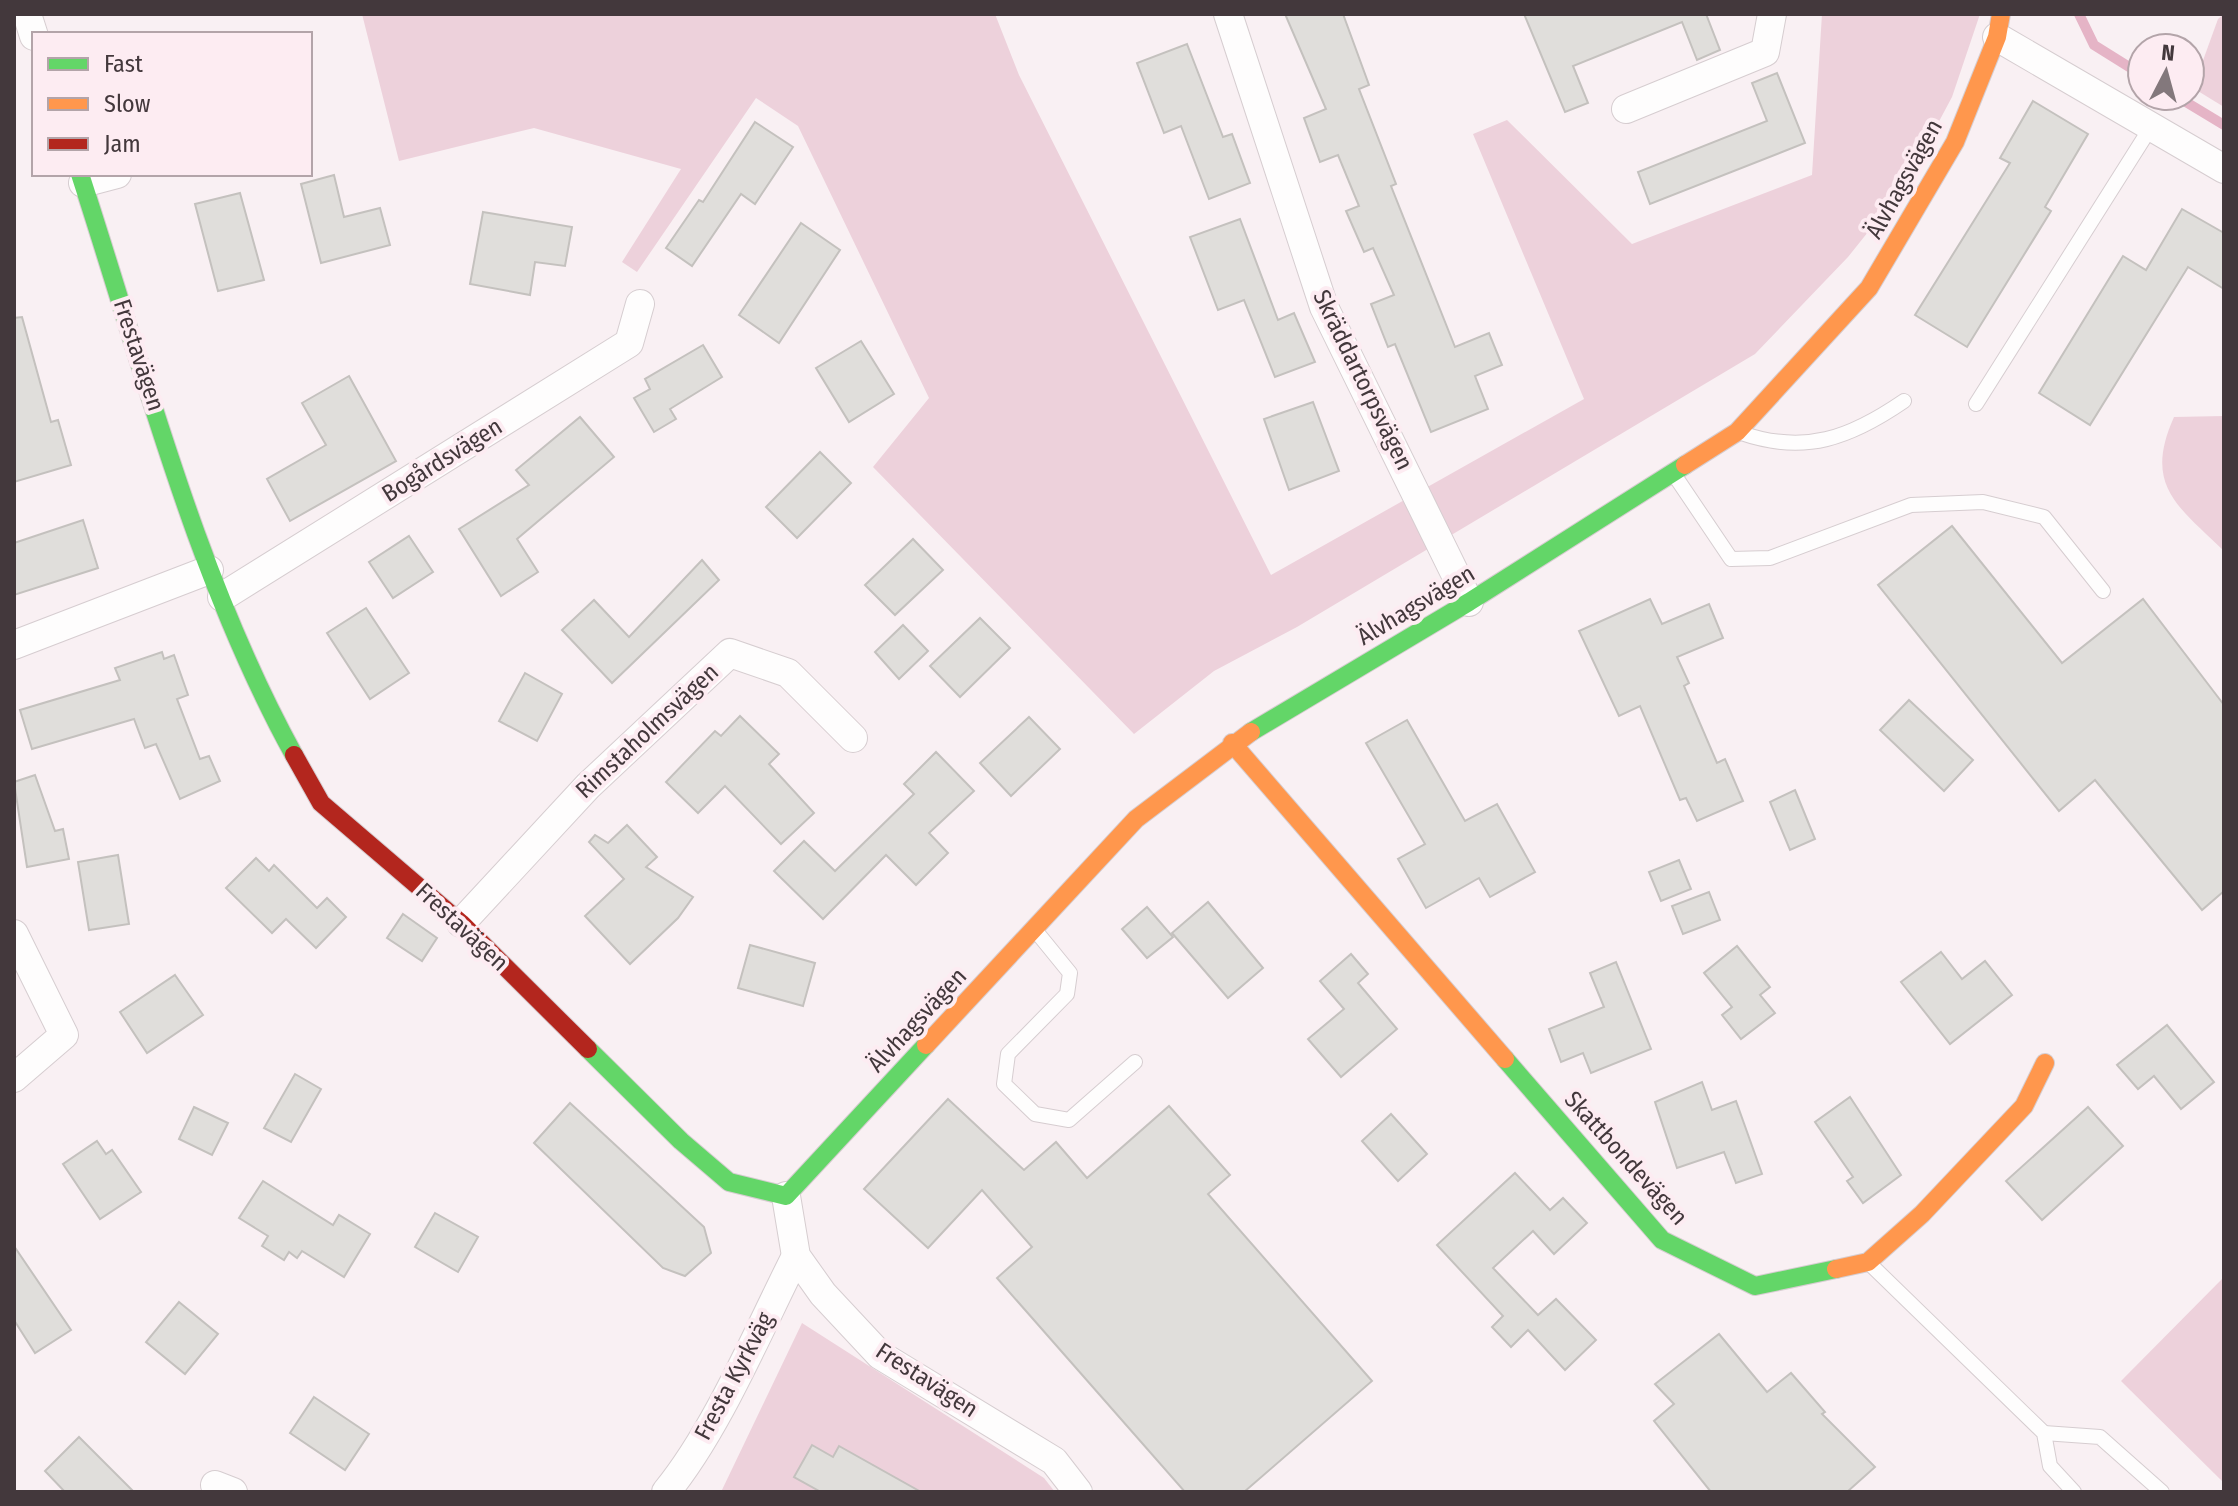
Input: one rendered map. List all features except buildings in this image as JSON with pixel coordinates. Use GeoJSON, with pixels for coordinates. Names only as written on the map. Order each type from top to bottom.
{"type":"FeatureCollection","features":[{"type":"Feature","properties":{"kind":"street","name":"Skräddartorpsvägen"},"geometry":{"type":"LineString","coordinates":[[1228,14],[1324,307],[1469,602]]}},
{"type":"Feature","properties":{"kind":"street"},"geometry":{"type":"LineString","coordinates":[[1626,109],[1765,52],[1772,14]]}},
{"type":"Feature","properties":{"kind":"street","name":"Älvhagsvägen"},"geometry":{"type":"LineString","coordinates":[[786,1196],[1136,819],[1232,743],[1469,602],[1737,432],[1869,288],[1955,142],[1999,25]]}},
{"type":"Feature","properties":{"kind":"street"},"geometry":{"type":"LineString","coordinates":[[1999,25],[2151,127],[2224,169]]}},
{"type":"Feature","properties":{"kind":"street"},"geometry":{"type":"LineString","coordinates":[[82,179],[103,176]]}},
{"type":"Feature","properties":{"kind":"street","name":"Frestavägen"},"geometry":{"type":"LineString","coordinates":[[82,179],[209,570],[270,711],[321,803],[461,923],[670,1130],[729,1182],[786,1196],[796,1256],[823,1294],[880,1355],[1054,1461],[1078,1492]]}},
{"type":"Feature","properties":{"kind":"street","name":"Bogårdsvägen"},"geometry":{"type":"LineString","coordinates":[[222,597],[629,343],[640,304]]}},
{"type":"Feature","properties":{"kind":"street"},"geometry":{"type":"LineString","coordinates":[[14,645],[209,570]]}},
{"type":"Feature","properties":{"kind":"street","name":"Rimstaholmsvägen"},"geometry":{"type":"LineString","coordinates":[[461,923],[588,786],[730,653],[788,673],[853,738]]}},
{"type":"Feature","properties":{"kind":"street","name":"Skattbondevägen"},"geometry":{"type":"LineString","coordinates":[[1232,743],[1662,1240],[1755,1286],[1868,1262],[1922,1214],[2024,1106],[2045,1063]]}},
{"type":"Feature","properties":{"kind":"street"},"geometry":{"type":"LineString","coordinates":[[14,934],[64,1035],[14,1078]]}},
{"type":"Feature","properties":{"kind":"street","name":"Fresta Kyrkväg"},"geometry":{"type":"LineString","coordinates":[[666,1492],[681,1474],[712,1419],[796,1256]]}},
{"type":"Feature","properties":{"kind":"lane"},"geometry":{"type":"LineString","coordinates":[[1976,404],[2151,127]]}},
{"type":"Feature","properties":{"kind":"lane"},"geometry":{"type":"LineString","coordinates":[[1737,432],[1770,443],[1821,442],[1867,427],[1904,401]]}},
{"type":"Feature","properties":{"kind":"lane"},"geometry":{"type":"LineString","coordinates":[[1672,473],[1731,559],[1770,558],[1911,505],[1983,502],[2044,517],[2103,591]]}},
{"type":"Feature","properties":{"kind":"lane"},"geometry":{"type":"LineString","coordinates":[[1035,929],[1070,973],[1067,994],[1008,1054],[1004,1084],[1035,1114],[1069,1120],[1135,1062]]}},
{"type":"Feature","properties":{"kind":"lane"},"geometry":{"type":"LineString","coordinates":[[1868,1262],[2044,1433],[2050,1466],[2074,1492]]}},
{"type":"Feature","properties":{"kind":"lane"},"geometry":{"type":"LineString","coordinates":[[2044,1433],[2100,1437],[2162,1492]]}},
{"type":"Feature","properties":{"kind":"shaded area"},"geometry":{"type":"Polygon","coordinates":[[[362,14],[995,14],[1019,75],[1271,575],[1584,399],[1473,134],[1507,120],[1632,244],[1812,175],[1822,14],[1980,14],[1952,97],[1904,187],[1848,257],[1755,354],[1297,627],[1214,671],[1134,734],[873,467],[929,398],[798,126],[756,98],[637,272],[622,262],[681,169],[534,128],[399,161],[362,14]]]}},
{"type":"Feature","properties":{"kind":"shaded area"},"geometry":{"type":"Polygon","coordinates":[[[2224,14],[2224,107],[2206,96],[2206,52],[2218,19],[2224,14]]]}},
{"type":"Feature","properties":{"kind":"shaded area"},"geometry":{"type":"Polygon","coordinates":[[[2224,416],[2224,551],[2192,521],[2170,493],[2162,461],[2174,417],[2224,416]]]}},
{"type":"Feature","properties":{"kind":"shaded area"},"geometry":{"type":"Polygon","coordinates":[[[2224,1277],[2224,1483],[2121,1381],[2224,1277]]]}},
{"type":"Feature","properties":{"kind":"shaded area"},"geometry":{"type":"Polygon","coordinates":[[[802,1323],[1044,1478],[1055,1492],[721,1492],[802,1323]]]}},
{"type":"Feature","properties":{"kind":"waterway"},"geometry":{"type":"LineString","coordinates":[[2079,14],[2094,45],[2126,65]]}},
{"type":"Feature","properties":{"kind":"waterway"},"geometry":{"type":"LineString","coordinates":[[2202,112],[2224,125]]}},
{"type":"Feature","properties":{"kind":"traffic: fast"},"geometry":{"type":"LineString","coordinates":[[81,176],[200,544],[259,687],[294,755]]}},
{"type":"Feature","properties":{"kind":"traffic: fast"},"geometry":{"type":"LineString","coordinates":[[1251,732],[1469,602],[1685,465]]}},
{"type":"Feature","properties":{"kind":"traffic: fast"},"geometry":{"type":"LineString","coordinates":[[588,1049],[681,1141],[729,1182],[786,1196],[926,1045]]}},
{"type":"Feature","properties":{"kind":"traffic: fast"},"geometry":{"type":"LineString","coordinates":[[1505,1059],[1662,1240],[1755,1286],[1836,1269]]}},
{"type":"Feature","properties":{"kind":"traffic: slow"},"geometry":{"type":"LineString","coordinates":[[1685,465],[1737,432],[1869,288],[1955,142],[1997,37],[2001,14]]}},
{"type":"Feature","properties":{"kind":"traffic: slow"},"geometry":{"type":"LineString","coordinates":[[926,1045],[1136,819],[1251,732]]}},
{"type":"Feature","properties":{"kind":"traffic: slow"},"geometry":{"type":"LineString","coordinates":[[1232,743],[1505,1059]]}},
{"type":"Feature","properties":{"kind":"traffic: slow"},"geometry":{"type":"LineString","coordinates":[[1836,1269],[1868,1262],[1922,1214],[2024,1106],[2045,1063]]}},
{"type":"Feature","properties":{"kind":"traffic: jam"},"geometry":{"type":"LineString","coordinates":[[294,755],[321,803],[461,923],[588,1049]]}}]}
